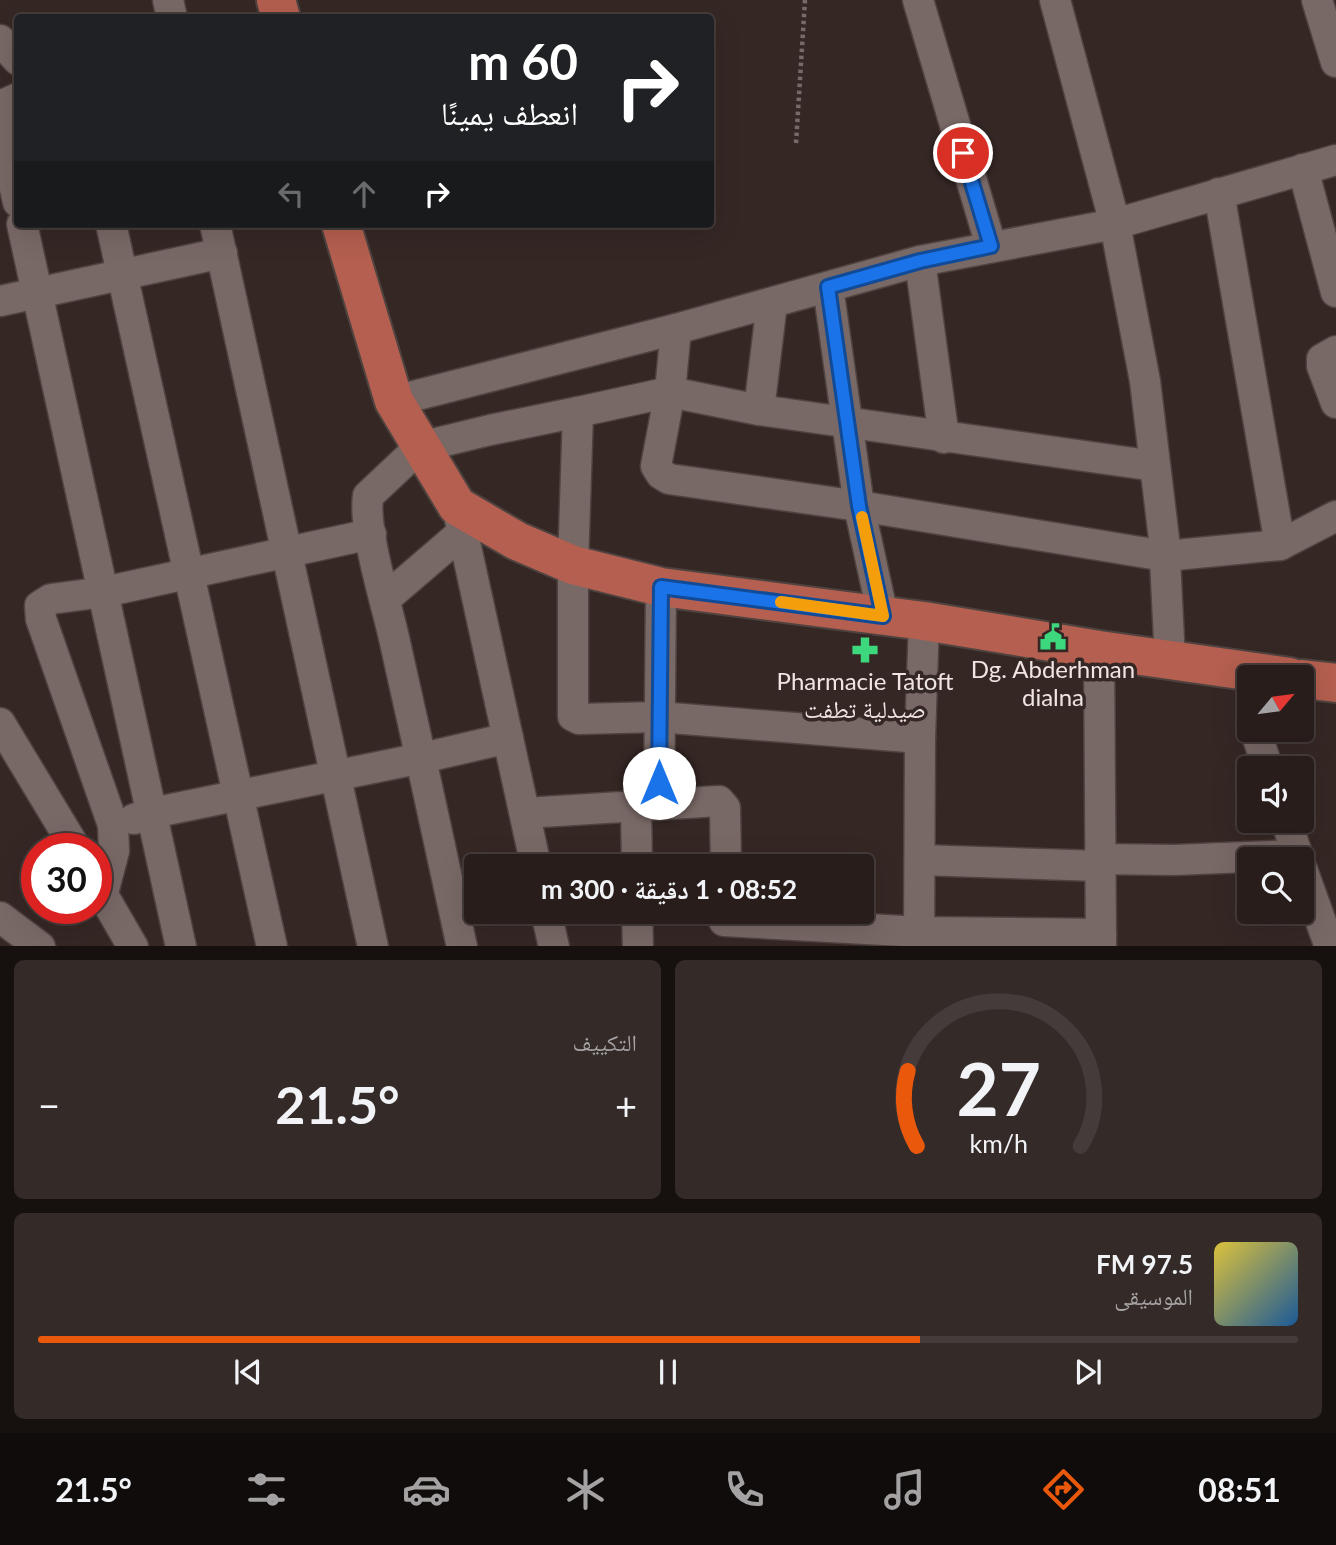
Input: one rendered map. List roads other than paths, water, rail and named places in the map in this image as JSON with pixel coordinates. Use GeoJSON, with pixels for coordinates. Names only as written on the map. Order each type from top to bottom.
{"type":"FeatureCollection","features":[{"type":"Feature","properties":{"kind":"main road"},"geometry":{"type":"LineString","coordinates":[[342,228],[394,401],[460,519],[573,565],[661,587],[924,621],[1170,660],[1237,679]]}},
{"type":"Feature","properties":{"kind":"main road"},"geometry":{"type":"LineString","coordinates":[[1314,680],[1336,683]]}},
{"type":"Feature","properties":{"kind":"street"},"geometry":{"type":"LineString","coordinates":[[918,0],[991,246]]}},
{"type":"Feature","properties":{"kind":"street"},"geometry":{"type":"LineString","coordinates":[[1055,0],[1115,224],[1145,381],[1166,556],[1170,660]]}},
{"type":"Feature","properties":{"kind":"street"},"geometry":{"type":"LineString","coordinates":[[1317,0],[1336,62]]}},
{"type":"Feature","properties":{"kind":"street"},"geometry":{"type":"LineString","coordinates":[[0,40],[14,56]]}},
{"type":"Feature","properties":{"kind":"street"},"geometry":{"type":"LineString","coordinates":[[0,122],[14,184]]}},
{"type":"Feature","properties":{"kind":"street"},"geometry":{"type":"LineString","coordinates":[[394,401],[676,329],[920,261],[1115,224],[1336,160]]}},
{"type":"Feature","properties":{"kind":"street"},"geometry":{"type":"LineString","coordinates":[[1303,169],[1336,292]]}},
{"type":"Feature","properties":{"kind":"street"},"geometry":{"type":"LineString","coordinates":[[1219,193],[1280,545]]}},
{"type":"Feature","properties":{"kind":"street"},"geometry":{"type":"LineString","coordinates":[[23,228],[181,946]]}},
{"type":"Feature","properties":{"kind":"street"},"geometry":{"type":"LineString","coordinates":[[112,228],[272,946]]}},
{"type":"Feature","properties":{"kind":"street"},"geometry":{"type":"LineString","coordinates":[[216,228],[373,946]]}},
{"type":"Feature","properties":{"kind":"street"},"geometry":{"type":"LineString","coordinates":[[0,301],[222,253]]}},
{"type":"Feature","properties":{"kind":"street"},"geometry":{"type":"LineString","coordinates":[[920,261],[944,438]]}},
{"type":"Feature","properties":{"kind":"street"},"geometry":{"type":"LineString","coordinates":[[828,287],[859,506],[883,616]]}},
{"type":"Feature","properties":{"kind":"street"},"geometry":{"type":"LineString","coordinates":[[759,410],[772,303]]}},
{"type":"Feature","properties":{"kind":"street"},"geometry":{"type":"LineString","coordinates":[[676,329],[670,392],[656,466],[661,474],[669,479],[859,506],[1166,556],[1280,545],[1336,516]]}},
{"type":"Feature","properties":{"kind":"street"},"geometry":{"type":"LineString","coordinates":[[1336,351],[1322,359],[1322,366],[1336,403]]}},
{"type":"Feature","properties":{"kind":"street"},"geometry":{"type":"LineString","coordinates":[[461,946],[367,506],[368,496],[420,447],[670,392],[759,410],[1155,466]]}},
{"type":"Feature","properties":{"kind":"street"},"geometry":{"type":"LineString","coordinates":[[578,412],[573,565],[573,716],[579,719],[659,718],[920,737]]}},
{"type":"Feature","properties":{"kind":"street"},"geometry":{"type":"LineString","coordinates":[[385,598],[460,519]]}},
{"type":"Feature","properties":{"kind":"street"},"geometry":{"type":"LineString","coordinates":[[460,519],[533,854]]}},
{"type":"Feature","properties":{"kind":"street"},"geometry":{"type":"LineString","coordinates":[[112,855],[113,825],[40,606],[51,599],[104,592],[371,534]]}},
{"type":"Feature","properties":{"kind":"street"},"geometry":{"type":"LineString","coordinates":[[639,854],[659,718],[661,587]]}},
{"type":"Feature","properties":{"kind":"street"},"geometry":{"type":"LineString","coordinates":[[920,939],[920,737],[924,621]]}},
{"type":"Feature","properties":{"kind":"street"},"geometry":{"type":"LineString","coordinates":[[724,926],[920,939],[1101,940],[1099,650]]}},
{"type":"Feature","properties":{"kind":"street"},"geometry":{"type":"LineString","coordinates":[[0,723],[66,833]]}},
{"type":"Feature","properties":{"kind":"street"},"geometry":{"type":"LineString","coordinates":[[113,825],[152,813],[508,738]]}},
{"type":"Feature","properties":{"kind":"street"},"geometry":{"type":"LineString","coordinates":[[524,813],[719,802],[725,807],[726,854]]}},
{"type":"Feature","properties":{"kind":"street"},"geometry":{"type":"LineString","coordinates":[[920,860],[1237,861]]}},
{"type":"Feature","properties":{"kind":"street"},"geometry":{"type":"LineString","coordinates":[[1314,903],[1330,946]]}},
{"type":"Feature","properties":{"kind":"street"},"geometry":{"type":"LineString","coordinates":[[112,911],[132,946]]}},
{"type":"Feature","properties":{"kind":"street"},"geometry":{"type":"LineString","coordinates":[[0,917],[39,946]]}},
{"type":"Feature","properties":{"kind":"street"},"geometry":{"type":"LineString","coordinates":[[549,924],[554,946]]}},
{"type":"Feature","properties":{"kind":"street"},"geometry":{"type":"LineString","coordinates":[[637,924],[638,946]]}},
{"type":"Feature","properties":{"kind":"place","name":"Dg. Abderhman dialna"},"geometry":{"type":"Point","coordinates":[1053,637]}},
{"type":"Feature","properties":{"kind":"place","name":"Pharmacie Tatoft صيدلية تطفت"},"geometry":{"type":"Point","coordinates":[865,650]}}]}
